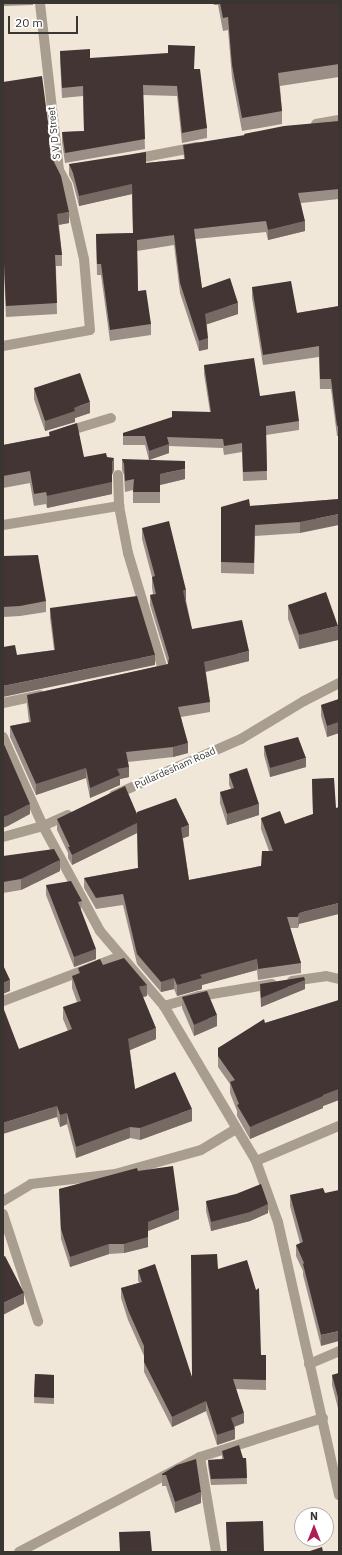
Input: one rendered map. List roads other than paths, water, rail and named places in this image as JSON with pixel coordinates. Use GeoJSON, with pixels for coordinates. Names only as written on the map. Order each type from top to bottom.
{"type":"FeatureCollection","features":[{"type":"Feature","properties":{"kind":"street","name":"S V D Street"},"geometry":{"type":"LineString","coordinates":[[3,346],[90,330],[84,259],[62,169],[40,3]]}},
{"type":"Feature","properties":{"kind":"street"},"geometry":{"type":"LineString","coordinates":[[308,126],[339,120]]}},
{"type":"Feature","properties":{"kind":"street"},"geometry":{"type":"LineString","coordinates":[[121,161],[207,145]]}},
{"type":"Feature","properties":{"kind":"street"},"geometry":{"type":"LineString","coordinates":[[57,434],[111,418]]}},
{"type":"Feature","properties":{"kind":"street"},"geometry":{"type":"LineString","coordinates":[[118,475],[119,506],[128,553],[163,670],[148,673]]}},
{"type":"Feature","properties":{"kind":"street"},"geometry":{"type":"LineString","coordinates":[[3,525],[119,506]]}},
{"type":"Feature","properties":{"kind":"street","name":"Pullardesham Road"},"geometry":{"type":"LineString","coordinates":[[106,799],[241,739],[304,701],[339,683]]}},
{"type":"Feature","properties":{"kind":"street"},"geometry":{"type":"LineString","coordinates":[[3,703],[49,693]]}},
{"type":"Feature","properties":{"kind":"street"},"geometry":{"type":"LineString","coordinates":[[3,737],[43,826],[100,931],[164,1006],[256,1161],[278,1222],[339,1495]]}},
{"type":"Feature","properties":{"kind":"street"},"geometry":{"type":"LineString","coordinates":[[3,837],[43,826],[78,811]]}},
{"type":"Feature","properties":{"kind":"street"},"geometry":{"type":"LineString","coordinates":[[3,1001],[121,956]]}},
{"type":"Feature","properties":{"kind":"street"},"geometry":{"type":"LineString","coordinates":[[164,1006],[200,996],[319,977],[326,976],[339,980]]}},
{"type":"Feature","properties":{"kind":"street"},"geometry":{"type":"LineString","coordinates":[[256,1161],[339,1126]]}},
{"type":"Feature","properties":{"kind":"street"},"geometry":{"type":"LineString","coordinates":[[3,1201],[31,1184],[115,1174],[201,1150],[236,1129]]}},
{"type":"Feature","properties":{"kind":"street"},"geometry":{"type":"LineString","coordinates":[[3,1214],[38,1321]]}},
{"type":"Feature","properties":{"kind":"street"},"geometry":{"type":"LineString","coordinates":[[310,1364],[339,1350]]}},
{"type":"Feature","properties":{"kind":"street"},"geometry":{"type":"LineString","coordinates":[[19,1552],[200,1457],[323,1418]]}},
{"type":"Feature","properties":{"kind":"street"},"geometry":{"type":"LineString","coordinates":[[200,1457],[216,1552]]}}]}
